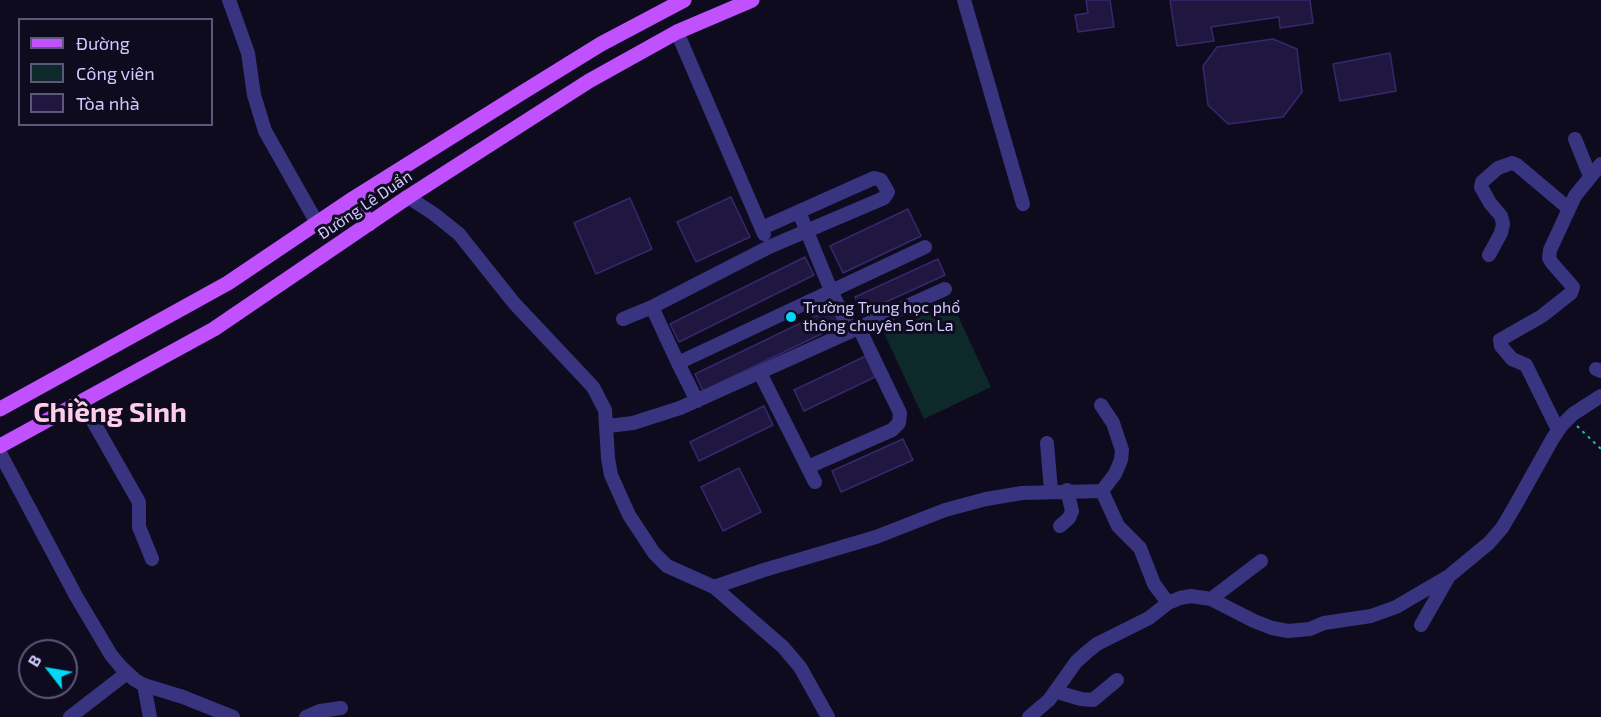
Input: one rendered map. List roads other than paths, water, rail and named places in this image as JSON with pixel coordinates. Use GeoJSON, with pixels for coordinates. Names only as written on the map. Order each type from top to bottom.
{"type":"FeatureCollection","features":[{"type":"Feature","properties":{"kind":"main road","name":"Đường Lê Duẩn"},"geometry":{"type":"LineString","coordinates":[[0,408],[228,283],[354,198],[601,44],[684,0]]}},
{"type":"Feature","properties":{"kind":"main road","name":"Đường Lê Duẩn"},"geometry":{"type":"LineString","coordinates":[[0,446],[214,329],[408,197],[589,81],[677,32],[752,0]]}},
{"type":"Feature","properties":{"kind":"main road"},"geometry":{"type":"LineString","coordinates":[[354,198],[369,224]]}},
{"type":"Feature","properties":{"kind":"street"},"geometry":{"type":"LineString","coordinates":[[229,0],[248,53],[254,95],[264,130],[317,223]]}},
{"type":"Feature","properties":{"kind":"street"},"geometry":{"type":"LineString","coordinates":[[964,0],[1023,204]]}},
{"type":"Feature","properties":{"kind":"street"},"geometry":{"type":"LineString","coordinates":[[677,32],[769,247]]}},
{"type":"Feature","properties":{"kind":"street"},"geometry":{"type":"LineString","coordinates":[[1575,139],[1590,176]]}},
{"type":"Feature","properties":{"kind":"street"},"geometry":{"type":"LineString","coordinates":[[1489,255],[1503,225],[1501,216],[1481,187],[1482,182],[1498,168],[1512,163],[1517,165],[1568,208]]}},
{"type":"Feature","properties":{"kind":"street"},"geometry":{"type":"LineString","coordinates":[[1558,430],[1526,365],[1512,359],[1501,346],[1500,340],[1542,316],[1571,293],[1573,287],[1570,282],[1550,258],[1552,243],[1568,208],[1601,164]]}},
{"type":"Feature","properties":{"kind":"street"},"geometry":{"type":"LineString","coordinates":[[623,319],[652,307],[769,247],[884,198],[888,192],[881,180],[876,178],[762,228]]}},
{"type":"Feature","properties":{"kind":"street"},"geometry":{"type":"LineString","coordinates":[[841,194],[849,213]]}},
{"type":"Feature","properties":{"kind":"street"},"geometry":{"type":"LineString","coordinates":[[408,197],[459,234],[514,303],[593,387],[605,410],[611,475],[641,535],[667,566],[687,577],[714,587],[783,647],[800,667],[828,717]]}},
{"type":"Feature","properties":{"kind":"street"},"geometry":{"type":"LineString","coordinates":[[799,212],[832,292],[855,329],[900,413],[899,423],[892,430],[808,467]]}},
{"type":"Feature","properties":{"kind":"street"},"geometry":{"type":"LineString","coordinates":[[678,363],[925,248]]}},
{"type":"Feature","properties":{"kind":"street"},"geometry":{"type":"LineString","coordinates":[[608,426],[655,417],[697,401],[945,289]]}},
{"type":"Feature","properties":{"kind":"street"},"geometry":{"type":"LineString","coordinates":[[652,307],[697,401]]}},
{"type":"Feature","properties":{"kind":"street"},"geometry":{"type":"LineString","coordinates":[[760,373],[814,482]]}},
{"type":"Feature","properties":{"kind":"street"},"geometry":{"type":"LineString","coordinates":[[1029,717],[1057,692],[1076,662],[1087,652],[1097,644],[1149,618],[1167,603],[1191,596],[1211,599],[1272,628],[1310,629],[1324,623],[1371,616],[1385,611],[1449,576],[1472,558],[1502,528],[1558,430],[1569,418],[1601,396]]}},
{"type":"Feature","properties":{"kind":"street"},"geometry":{"type":"LineString","coordinates":[[82,402],[139,502],[139,527],[152,559]]}},
{"type":"Feature","properties":{"kind":"street"},"geometry":{"type":"LineString","coordinates":[[1101,405],[1113,423],[1122,450],[1121,460],[1115,474],[1102,490]]}},
{"type":"Feature","properties":{"kind":"street"},"geometry":{"type":"LineString","coordinates":[[1047,443],[1051,491]]}},
{"type":"Feature","properties":{"kind":"street"},"geometry":{"type":"LineString","coordinates":[[0,453],[81,605],[111,655],[127,673],[144,685],[183,697],[232,717]]}},
{"type":"Feature","properties":{"kind":"street"},"geometry":{"type":"LineString","coordinates":[[1060,526],[1069,518],[1072,511],[1067,490]]}},
{"type":"Feature","properties":{"kind":"street"},"geometry":{"type":"LineString","coordinates":[[714,587],[876,537],[963,505],[1022,493],[1102,490]]}},
{"type":"Feature","properties":{"kind":"street"},"geometry":{"type":"LineString","coordinates":[[1102,490],[1118,526],[1140,548],[1154,584],[1167,603]]}},
{"type":"Feature","properties":{"kind":"street"},"geometry":{"type":"LineString","coordinates":[[1211,599],[1261,561]]}},
{"type":"Feature","properties":{"kind":"street"},"geometry":{"type":"LineString","coordinates":[[1421,625],[1449,576]]}},
{"type":"Feature","properties":{"kind":"street"},"geometry":{"type":"LineString","coordinates":[[70,717],[127,673]]}},
{"type":"Feature","properties":{"kind":"street"},"geometry":{"type":"LineString","coordinates":[[1057,692],[1093,700],[1117,680]]}},
{"type":"Feature","properties":{"kind":"street"},"geometry":{"type":"LineString","coordinates":[[144,685],[150,717]]}},
{"type":"Feature","properties":{"kind":"street"},"geometry":{"type":"LineString","coordinates":[[306,717],[320,711],[341,708]]}},
{"type":"Feature","properties":{"kind":"place","name":"Trường Trung học phổ thông chuyên Sơn La"},"geometry":{"type":"Point","coordinates":[791,317]}},
{"type":"Feature","properties":{"kind":"district","name":"Chiềng Sinh"},"geometry":{"type":"Point","coordinates":[110,413]}}]}
